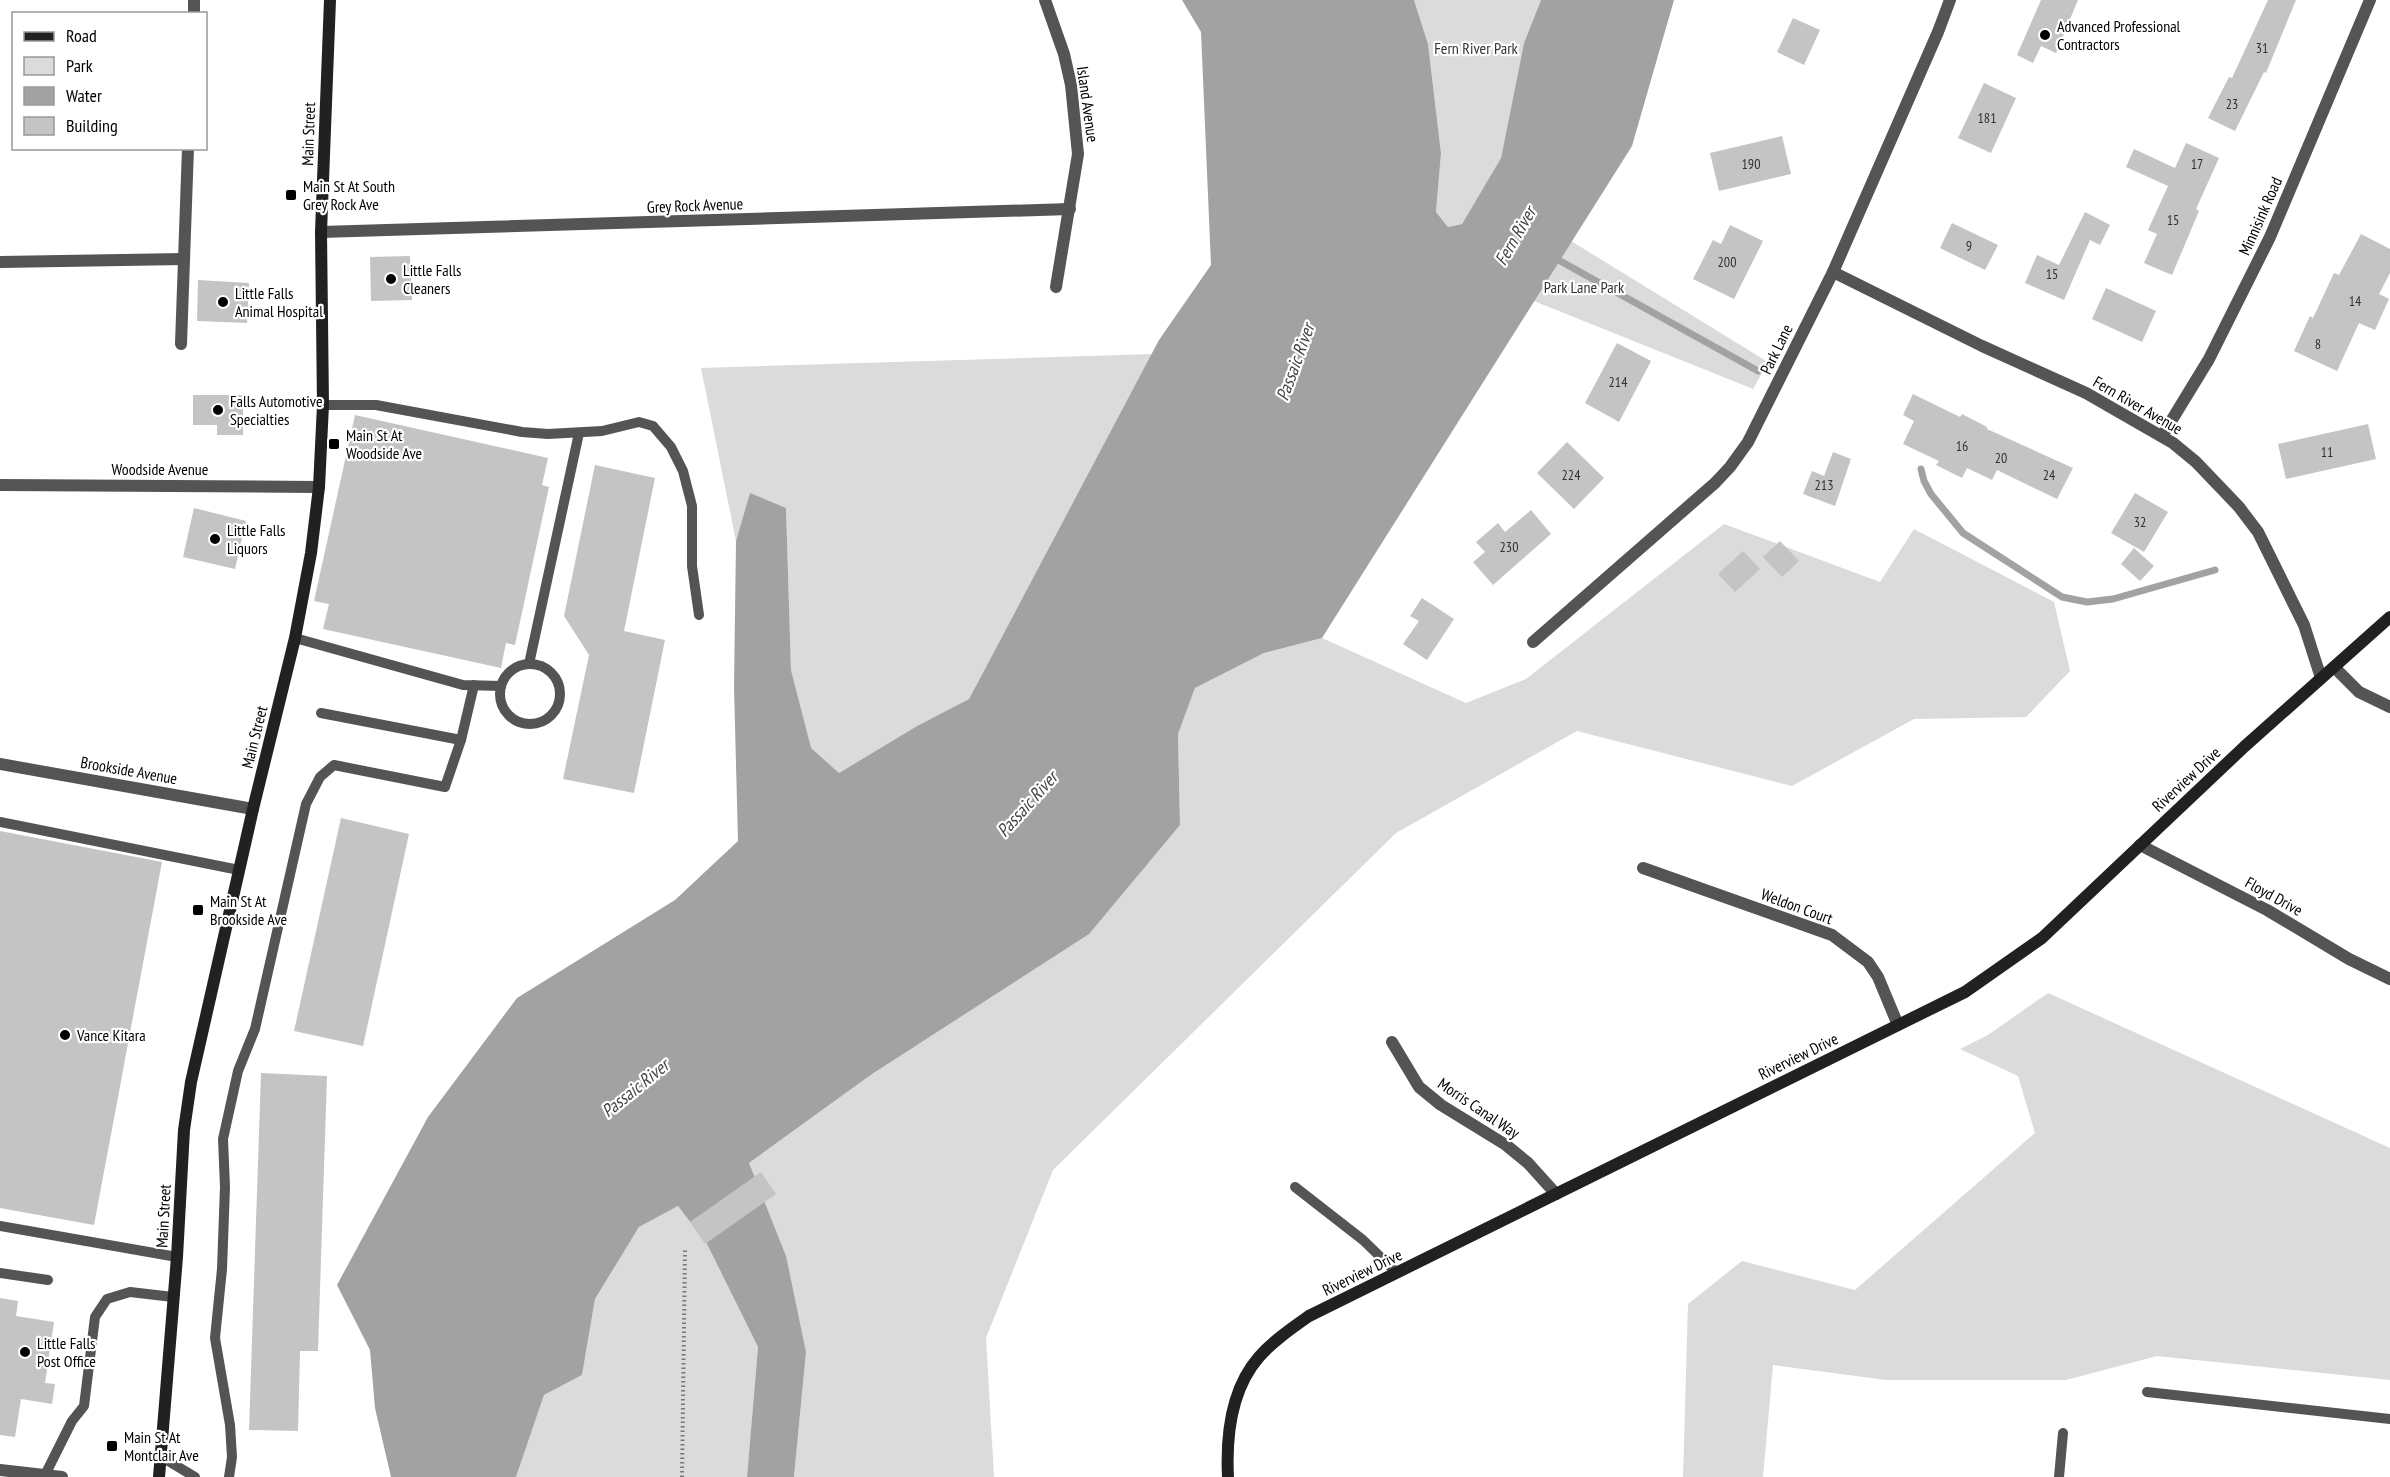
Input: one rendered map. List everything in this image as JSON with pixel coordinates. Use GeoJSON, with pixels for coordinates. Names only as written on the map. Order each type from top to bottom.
{"type":"FeatureCollection","features":[{"type":"Feature","properties":{"kind":"main road","name":"Main Street"},"geometry":{"type":"LineString","coordinates":[[159,1477],[177,1257],[184,1130],[191,1082],[253,809],[295,638],[311,553],[319,487],[323,405],[321,232],[330,0]]}},
{"type":"Feature","properties":{"kind":"main road","name":"Riverview Drive"},"geometry":{"type":"LineString","coordinates":[[1228,1477],[1226,1443],[1241,1383],[1258,1358],[1281,1336],[1309,1316],[1965,992],[2042,938],[2321,678],[2390,617]]}},
{"type":"Feature","properties":{"kind":"street","name":"Island Avenue"},"geometry":{"type":"LineString","coordinates":[[1045,0],[1064,54],[1071,85],[1078,154],[1056,287]]}},
{"type":"Feature","properties":{"kind":"street","name":"Park Lane"},"geometry":{"type":"LineString","coordinates":[[1533,642],[1730,467],[1748,442],[1833,272],[1950,0]]}},
{"type":"Feature","properties":{"kind":"street","name":"Minnisink Road"},"geometry":{"type":"LineString","coordinates":[[2162,436],[2209,359],[2270,237],[2370,0]]}},
{"type":"Feature","properties":{"kind":"street"},"geometry":{"type":"LineString","coordinates":[[181,344],[188,150]]}},
{"type":"Feature","properties":{"kind":"street","name":"Grey Rock Avenue"},"geometry":{"type":"LineString","coordinates":[[321,232],[1070,210]]}},
{"type":"Feature","properties":{"kind":"street"},"geometry":{"type":"LineString","coordinates":[[0,262],[184,259]]}},
{"type":"Feature","properties":{"kind":"street","name":"Fern River Avenue"},"geometry":{"type":"LineString","coordinates":[[1833,272],[1982,346],[2086,393],[2162,436],[2196,462],[2239,507],[2258,532],[2304,625],[2321,678]]}},
{"type":"Feature","properties":{"kind":"street","name":"Woodside Avenue"},"geometry":{"type":"LineString","coordinates":[[0,484],[319,487]]}},
{"type":"Feature","properties":{"kind":"street"},"geometry":{"type":"LineString","coordinates":[[2334,667],[2359,692],[2390,707]]}},
{"type":"Feature","properties":{"kind":"street","name":"Brookside Avenue"},"geometry":{"type":"LineString","coordinates":[[0,764],[253,809]]}},
{"type":"Feature","properties":{"kind":"street","name":"Floyd Drive"},"geometry":{"type":"LineString","coordinates":[[2140,845],[2267,910],[2349,959],[2390,979]]}},
{"type":"Feature","properties":{"kind":"street","name":"Weldon Court"},"geometry":{"type":"LineString","coordinates":[[1643,868],[1832,935],[1868,962],[1878,977],[1898,1025]]}},
{"type":"Feature","properties":{"kind":"street","name":"Morris Canal Way"},"geometry":{"type":"LineString","coordinates":[[1392,1042],[1419,1087],[1441,1105],[1506,1145],[1528,1163],[1556,1194]]}},
{"type":"Feature","properties":{"kind":"street"},"geometry":{"type":"LineString","coordinates":[[0,1470],[62,1477]]}},
{"type":"Feature","properties":{"kind":"lane"},"geometry":{"type":"LineString","coordinates":[[323,405],[376,405],[522,432],[579,433],[622,428],[639,422],[653,426],[671,447],[683,471],[692,506],[692,566],[699,615]]}},
{"type":"Feature","properties":{"kind":"lane"},"geometry":{"type":"LineString","coordinates":[[529,664],[579,433]]}},
{"type":"Feature","properties":{"kind":"lane"},"geometry":{"type":"LineString","coordinates":[[295,638],[464,685],[501,686]]}},
{"type":"Feature","properties":{"kind":"lane"},"geometry":{"type":"LineString","coordinates":[[529,664],[547,669],[559,684],[558,704],[546,719],[536,723],[517,721],[508,715],[503,706],[501,686],[512,670],[529,664]]}},
{"type":"Feature","properties":{"kind":"lane"},"geometry":{"type":"LineString","coordinates":[[230,1477],[232,1457],[230,1425],[215,1338],[222,1269],[225,1187],[223,1138],[238,1071],[255,1029],[306,804],[320,777],[334,765],[445,787],[474,686]]}},
{"type":"Feature","properties":{"kind":"lane"},"geometry":{"type":"LineString","coordinates":[[321,713],[460,740]]}},
{"type":"Feature","properties":{"kind":"lane"},"geometry":{"type":"LineString","coordinates":[[0,822],[239,870]]}},
{"type":"Feature","properties":{"kind":"lane"},"geometry":{"type":"LineString","coordinates":[[1295,1187],[1363,1240],[1397,1273]]}},
{"type":"Feature","properties":{"kind":"lane"},"geometry":{"type":"LineString","coordinates":[[0,1226],[177,1257]]}},
{"type":"Feature","properties":{"kind":"lane"},"geometry":{"type":"LineString","coordinates":[[0,1273],[48,1280]]}},
{"type":"Feature","properties":{"kind":"lane"},"geometry":{"type":"LineString","coordinates":[[45,1475],[72,1420],[84,1406],[96,1317],[107,1299],[130,1292],[174,1297]]}},
{"type":"Feature","properties":{"kind":"lane"},"geometry":{"type":"LineString","coordinates":[[2147,1392],[2390,1419]]}},
{"type":"Feature","properties":{"kind":"lane"},"geometry":{"type":"LineString","coordinates":[[2059,1477],[2063,1433]]}},
{"type":"Feature","properties":{"kind":"lane"},"geometry":{"type":"LineString","coordinates":[[160,1456],[195,1477]]}},
{"type":"Feature","properties":{"kind":"path"},"geometry":{"type":"LineString","coordinates":[[682,1477],[685,1250]]}},
{"type":"Feature","properties":{"kind":"green space","name":"Fern River Park"},"geometry":{"type":"Polygon","coordinates":[[[1414,0],[1541,0],[1524,43],[1501,158],[1462,224],[1448,227],[1436,212],[1441,153],[1428,44],[1414,0]]]}},
{"type":"Feature","properties":{"kind":"green space","name":"Park Lane Park"},"geometry":{"type":"Polygon","coordinates":[[[1571,241],[1768,362],[1753,389],[1534,301],[1571,241]]]}},
{"type":"Feature","properties":{"kind":"green space"},"geometry":{"type":"Polygon","coordinates":[[[1152,354],[969,699],[917,726],[839,773],[810,748],[791,670],[786,508],[750,494],[736,541],[701,368],[1152,354]]]}},
{"type":"Feature","properties":{"kind":"green space"},"geometry":{"type":"Polygon","coordinates":[[[1724,524],[1880,582],[1914,529],[2054,602],[2070,671],[2026,717],[1914,719],[1792,786],[1577,731],[1396,833],[1053,1170],[986,1338],[994,1477],[794,1477],[806,1352],[749,1163],[872,1074],[1180,825],[1178,734],[1195,688],[1264,653],[1322,638],[1466,703],[1526,679],[1724,524]]]}},
{"type":"Feature","properties":{"kind":"green space"},"geometry":{"type":"Polygon","coordinates":[[[2048,993],[2390,1148],[2390,1380],[2157,1356],[2066,1380],[1886,1380],[1773,1365],[1763,1477],[1683,1477],[1688,1304],[1742,1261],[1855,1290],[2035,1133],[2018,1076],[1960,1049],[1988,1035],[2048,993]]]}},
{"type":"Feature","properties":{"kind":"green space"},"geometry":{"type":"Polygon","coordinates":[[[678,1206],[707,1244],[758,1347],[747,1477],[516,1477],[544,1395],[582,1375],[595,1299],[639,1227],[678,1206]]]}},
{"type":"Feature","properties":{"kind":"water"},"geometry":{"type":"Polygon","coordinates":[[[1182,0],[1414,0],[1428,44],[1441,153],[1436,212],[1448,227],[1462,224],[1501,158],[1524,43],[1541,0],[1674,0],[1632,146],[1322,638],[1264,653],[1195,688],[1178,734],[1180,825],[1089,934],[872,1074],[749,1163],[786,1256],[806,1352],[794,1477],[747,1477],[758,1347],[707,1244],[678,1206],[639,1227],[595,1299],[582,1375],[544,1395],[516,1477],[391,1477],[375,1408],[370,1350],[337,1285],[428,1117],[517,998],[675,900],[738,841],[734,687],[736,541],[750,493],[786,508],[791,670],[811,748],[839,773],[917,726],[969,699],[1159,340],[1211,265],[1201,32],[1182,0]]]}},
{"type":"Feature","properties":{"kind":"building","name":"Advanced Professional Contractors"},"geometry":{"type":"Polygon","coordinates":[[[2041,0],[2078,0],[2056,53],[2041,46],[2033,63],[2017,55],[2041,0]]]}},
{"type":"Feature","properties":{"kind":"building"},"geometry":{"type":"Polygon","coordinates":[[[2268,0],[2296,0],[2266,73],[2264,72],[2235,131],[2208,118],[2229,77],[2232,78],[2268,0]]]}},
{"type":"Feature","properties":{"kind":"building"},"geometry":{"type":"Polygon","coordinates":[[[1793,18],[1820,30],[1804,65],[1777,52],[1793,18]]]}},
{"type":"Feature","properties":{"kind":"building"},"geometry":{"type":"Polygon","coordinates":[[[1984,83],[2016,98],[1991,153],[1958,138],[1984,83]]]}},
{"type":"Feature","properties":{"kind":"building"},"geometry":{"type":"Polygon","coordinates":[[[1782,136],[1791,174],[1719,191],[1710,153],[1782,136]]]}},
{"type":"Feature","properties":{"kind":"building"},"geometry":{"type":"Polygon","coordinates":[[[2186,143],[2219,158],[2196,209],[2199,211],[2172,275],[2144,263],[2157,234],[2148,230],[2168,186],[2126,167],[2134,149],[2175,168],[2186,143]]]}},
{"type":"Feature","properties":{"kind":"building"},"geometry":{"type":"Polygon","coordinates":[[[2085,212],[2110,225],[2100,245],[2090,240],[2064,300],[2025,283],[2037,255],[2059,265],[2085,212]]]}},
{"type":"Feature","properties":{"kind":"building"},"geometry":{"type":"Polygon","coordinates":[[[1952,223],[1998,245],[1985,270],[1940,248],[1952,223]]]}},
{"type":"Feature","properties":{"kind":"building"},"geometry":{"type":"Polygon","coordinates":[[[1730,225],[1763,241],[1734,299],[1693,279],[1713,240],[1721,244],[1730,225]]]}},
{"type":"Feature","properties":{"kind":"building"},"geometry":{"type":"Polygon","coordinates":[[[2361,234],[2390,249],[2390,273],[2379,294],[2389,299],[2375,330],[2359,323],[2337,371],[2294,351],[2310,316],[2313,318],[2334,273],[2339,275],[2361,234]]]}},
{"type":"Feature","properties":{"kind":"building","name":"Little Falls Cleaners"},"geometry":{"type":"Polygon","coordinates":[[[410,256],[412,300],[371,301],[370,257],[410,256]]]}},
{"type":"Feature","properties":{"kind":"building","name":"Little Falls Animal Hospital"},"geometry":{"type":"Polygon","coordinates":[[[198,280],[249,283],[247,323],[197,321],[198,280]]]}},
{"type":"Feature","properties":{"kind":"building"},"geometry":{"type":"Polygon","coordinates":[[[2106,288],[2156,311],[2142,342],[2092,319],[2106,288]]]}},
{"type":"Feature","properties":{"kind":"building"},"geometry":{"type":"Polygon","coordinates":[[[1617,343],[1651,361],[1619,422],[1585,403],[1617,343]]]}},
{"type":"Feature","properties":{"kind":"building"},"geometry":{"type":"Polygon","coordinates":[[[1913,394],[1960,417],[1962,414],[1987,429],[2073,468],[2057,499],[1997,470],[1992,480],[1967,468],[1962,478],[1936,465],[1939,461],[1903,444],[1914,421],[1903,415],[1913,394]]]}},
{"type":"Feature","properties":{"kind":"building","name":"Falls Automotive Specialties"},"geometry":{"type":"Polygon","coordinates":[[[193,395],[243,395],[243,435],[217,435],[217,425],[193,425],[193,395]]]}},
{"type":"Feature","properties":{"kind":"building"},"geometry":{"type":"Polygon","coordinates":[[[355,415],[548,458],[542,485],[549,487],[515,645],[506,643],[501,668],[323,629],[329,604],[314,601],[355,415]]]}},
{"type":"Feature","properties":{"kind":"building"},"geometry":{"type":"Polygon","coordinates":[[[2368,424],[2376,459],[2286,479],[2278,444],[2368,424]]]}},
{"type":"Feature","properties":{"kind":"building"},"geometry":{"type":"Polygon","coordinates":[[[1567,442],[1604,478],[1574,509],[1537,473],[1567,442]]]}},
{"type":"Feature","properties":{"kind":"building"},"geometry":{"type":"Polygon","coordinates":[[[1833,452],[1851,459],[1835,506],[1803,494],[1812,471],[1824,476],[1833,452]]]}},
{"type":"Feature","properties":{"kind":"building"},"geometry":{"type":"Polygon","coordinates":[[[595,465],[655,478],[624,631],[665,640],[634,793],[563,779],[589,655],[564,616],[595,465]]]}},
{"type":"Feature","properties":{"kind":"building"},"geometry":{"type":"Polygon","coordinates":[[[2135,493],[2168,512],[2144,552],[2111,533],[2135,493]]]}},
{"type":"Feature","properties":{"kind":"building","name":"Little Falls Liquors"},"geometry":{"type":"Polygon","coordinates":[[[194,508],[246,521],[235,569],[183,557],[194,508]]]}},
{"type":"Feature","properties":{"kind":"building"},"geometry":{"type":"Polygon","coordinates":[[[1531,510],[1551,534],[1493,585],[1473,562],[1485,552],[1476,542],[1498,523],[1505,532],[1531,510]]]}},
{"type":"Feature","properties":{"kind":"building"},"geometry":{"type":"Polygon","coordinates":[[[1780,541],[1799,561],[1782,577],[1763,557],[1780,541]]]}},
{"type":"Feature","properties":{"kind":"building"},"geometry":{"type":"Polygon","coordinates":[[[2134,548],[2154,566],[2140,581],[2121,564],[2134,548]]]}},
{"type":"Feature","properties":{"kind":"building"},"geometry":{"type":"Polygon","coordinates":[[[1743,551],[1760,569],[1735,592],[1718,574],[1743,551]]]}},
{"type":"Feature","properties":{"kind":"building"},"geometry":{"type":"Polygon","coordinates":[[[1422,598],[1454,619],[1427,660],[1403,644],[1419,621],[1410,616],[1422,598]]]}},
{"type":"Feature","properties":{"kind":"building"},"geometry":{"type":"Polygon","coordinates":[[[341,818],[409,834],[363,1046],[294,1031],[341,818]]]}},
{"type":"Feature","properties":{"kind":"building","name":"Vance Kitara"},"geometry":{"type":"Polygon","coordinates":[[[0,831],[162,862],[94,1225],[0,1208],[0,831]]]}},
{"type":"Feature","properties":{"kind":"building"},"geometry":{"type":"Polygon","coordinates":[[[261,1073],[327,1076],[318,1351],[300,1351],[298,1431],[249,1430],[261,1073]]]}},
{"type":"Feature","properties":{"kind":"building"},"geometry":{"type":"Polygon","coordinates":[[[761,1172],[776,1194],[705,1244],[690,1222],[761,1172]]]}},
{"type":"Feature","properties":{"kind":"building","name":"Little Falls Post Office"},"geometry":{"type":"Polygon","coordinates":[[[0,1298],[18,1301],[16,1316],[54,1322],[45,1383],[55,1384],[52,1404],[21,1399],[15,1437],[0,1435],[0,1298]]]}},
{"type":"Feature","properties":{"kind":"waterway"},"geometry":{"type":"LineString","coordinates":[[1553,257],[1758,371]]}},
{"type":"Feature","properties":{"kind":"waterway"},"geometry":{"type":"LineString","coordinates":[[1921,469],[1931,494],[1963,533],[2062,597],[2087,602],[2113,599],[2215,570]]}},
{"type":"Feature","properties":{"kind":"place","name":"Advanced Professional Contractors"},"geometry":{"type":"Point","coordinates":[2045,35]}},
{"type":"Feature","properties":{"kind":"place","name":"Main St At South Grey Rock Ave"},"geometry":{"type":"Point","coordinates":[291,195]}},
{"type":"Feature","properties":{"kind":"place","name":"Little Falls Cleaners"},"geometry":{"type":"Point","coordinates":[391,279]}},
{"type":"Feature","properties":{"kind":"place","name":"Little Falls Animal Hospital"},"geometry":{"type":"Point","coordinates":[223,302]}},
{"type":"Feature","properties":{"kind":"place","name":"Falls Automotive Specialties"},"geometry":{"type":"Point","coordinates":[218,410]}},
{"type":"Feature","properties":{"kind":"place","name":"Main St At Woodside Ave"},"geometry":{"type":"Point","coordinates":[334,444]}},
{"type":"Feature","properties":{"kind":"place","name":"Little Falls Liquors"},"geometry":{"type":"Point","coordinates":[215,539]}},
{"type":"Feature","properties":{"kind":"place","name":"Main St At Brookside Ave"},"geometry":{"type":"Point","coordinates":[198,910]}},
{"type":"Feature","properties":{"kind":"place","name":"Vance Kitara"},"geometry":{"type":"Point","coordinates":[65,1035]}},
{"type":"Feature","properties":{"kind":"place","name":"Little Falls Post Office"},"geometry":{"type":"Point","coordinates":[25,1352]}},
{"type":"Feature","properties":{"kind":"place","name":"Main St At Montclair Ave"},"geometry":{"type":"Point","coordinates":[112,1446]}},
{"type":"Feature","properties":{"kind":"water label","name":"Fern River"},"geometry":{"type":"Point","coordinates":[1515,236]}},
{"type":"Feature","properties":{"kind":"water label","name":"Passaic River"},"geometry":{"type":"Point","coordinates":[1295,362]}},
{"type":"Feature","properties":{"kind":"water label","name":"Passaic River"},"geometry":{"type":"Point","coordinates":[1027,804]}},
{"type":"Feature","properties":{"kind":"water label","name":"Passaic River"},"geometry":{"type":"Point","coordinates":[635,1088]}}]}
